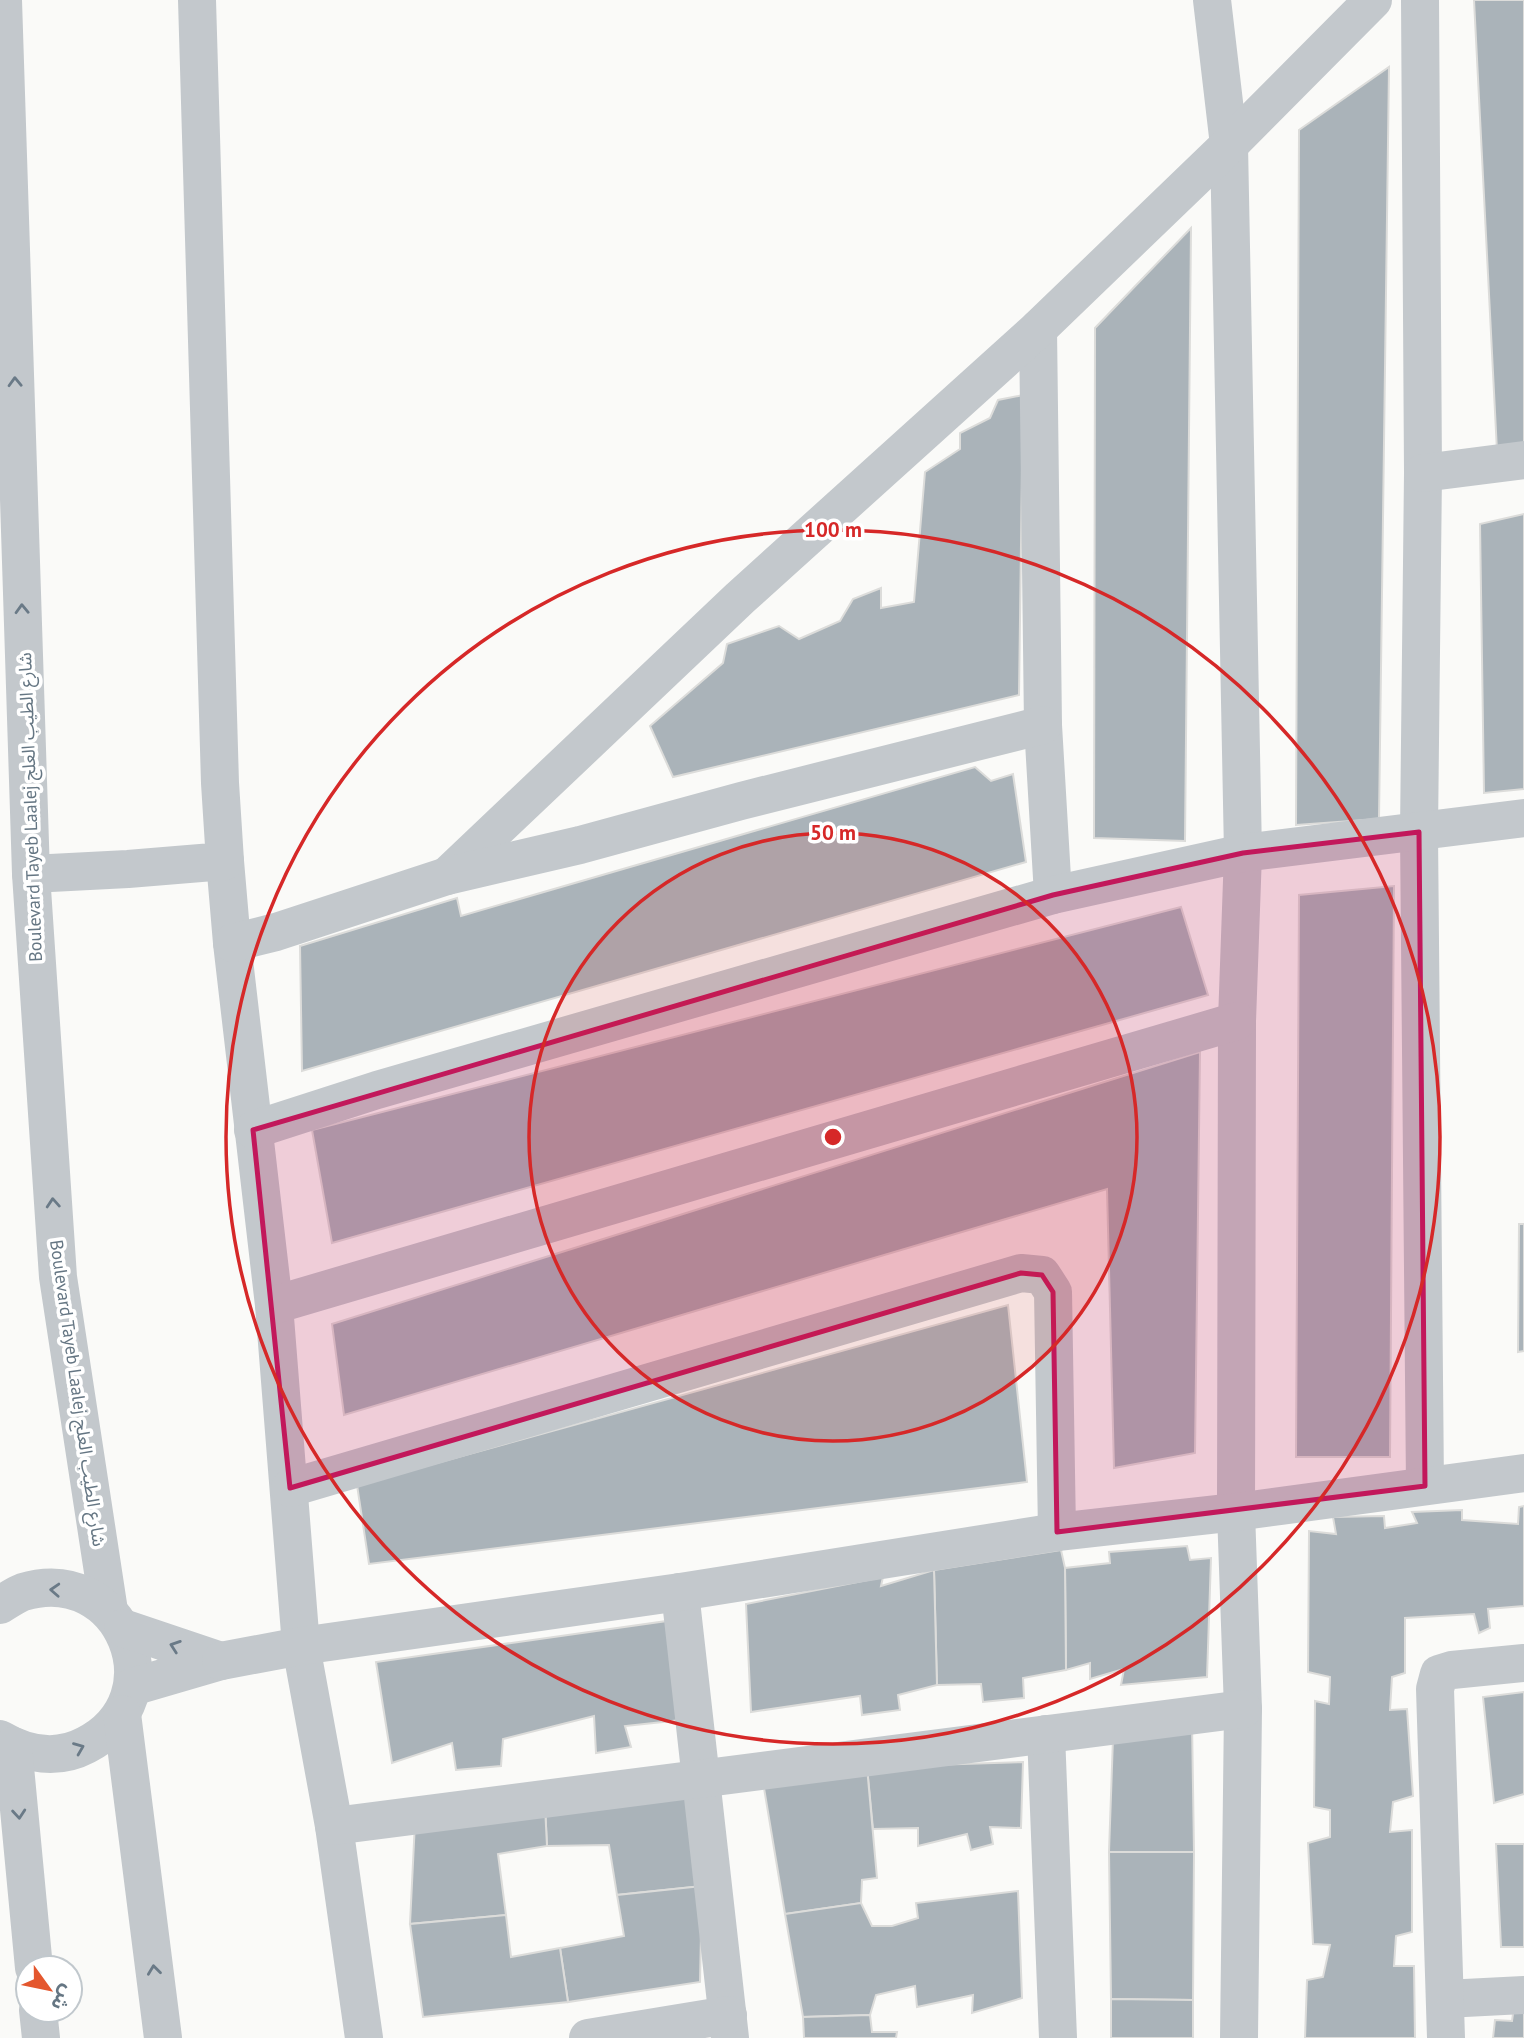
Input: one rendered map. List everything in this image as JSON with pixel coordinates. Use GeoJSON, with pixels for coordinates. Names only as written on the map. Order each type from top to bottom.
{"type":"FeatureCollection","features":[{"type":"Feature","properties":{"kind":"street","name":"Boulevard Tayeb Laalej شارع الطيب العلج"},"geometry":{"type":"LineString","coordinates":[[3,0],[31,874],[58,1277],[116,1619],[133,1657],[127,1700]]}},
{"type":"Feature","properties":{"kind":"street"},"geometry":{"type":"LineString","coordinates":[[197,0],[225,861],[274,1305],[301,1646],[334,1826],[364,2038]]}},
{"type":"Feature","properties":{"kind":"street"},"geometry":{"type":"LineString","coordinates":[[1212,0],[1228,145],[1243,853],[1237,1021],[1236,1512],[1243,1709],[1239,2038]]}},
{"type":"Feature","properties":{"kind":"street"},"geometry":{"type":"LineString","coordinates":[[447,876],[740,598],[1038,328],[1228,145],[1373,0]]}},
{"type":"Feature","properties":{"kind":"street"},"geometry":{"type":"LineString","coordinates":[[1420,0],[1423,473],[1419,832],[1425,1486]]}},
{"type":"Feature","properties":{"kind":"street"},"geometry":{"type":"LineString","coordinates":[[1038,328],[1043,725],[1053,895]]}},
{"type":"Feature","properties":{"kind":"street"},"geometry":{"type":"LineString","coordinates":[[1423,473],[1524,460]]}},
{"type":"Feature","properties":{"kind":"street"},"geometry":{"type":"LineString","coordinates":[[232,943],[276,932],[447,876],[580,845],[741,801],[1043,725]]}},
{"type":"Feature","properties":{"kind":"street"},"geometry":{"type":"LineString","coordinates":[[253,1130],[390,1087],[1053,895],[1243,853],[1524,818]]}},
{"type":"Feature","properties":{"kind":"street"},"geometry":{"type":"LineString","coordinates":[[31,874],[225,861]]}},
{"type":"Feature","properties":{"kind":"street"},"geometry":{"type":"LineString","coordinates":[[274,1305],[1237,1021]]}},
{"type":"Feature","properties":{"kind":"street"},"geometry":{"type":"LineString","coordinates":[[290,1488],[1021,1273],[1042,1276],[1053,1292],[1057,1532]]}},
{"type":"Feature","properties":{"kind":"street"},"geometry":{"type":"LineString","coordinates":[[32,1954],[6,1743],[43,1755],[74,1752],[101,1737],[127,1700],[221,1661],[301,1646],[680,1592],[1057,1532],[1236,1512],[1524,1473]]}},
{"type":"Feature","properties":{"kind":"street"},"geometry":{"type":"LineString","coordinates":[[0,1605],[22,1592],[53,1587],[83,1594],[116,1619],[221,1661]]}},
{"type":"Feature","properties":{"kind":"street"},"geometry":{"type":"LineString","coordinates":[[588,2038],[729,2027],[680,1592]]}},
{"type":"Feature","properties":{"kind":"street"},"geometry":{"type":"LineString","coordinates":[[1446,2038],[1435,1689],[1439,1674],[1452,1670],[1524,1663]]}},
{"type":"Feature","properties":{"kind":"street"},"geometry":{"type":"LineString","coordinates":[[127,1700],[163,2038]]}},
{"type":"Feature","properties":{"kind":"street"},"geometry":{"type":"LineString","coordinates":[[334,1826],[1243,1709]]}},
{"type":"Feature","properties":{"kind":"street"},"geometry":{"type":"LineString","coordinates":[[1046,1734],[1058,2038]]}},
{"type":"Feature","properties":{"kind":"street"},"geometry":{"type":"LineString","coordinates":[[1445,1999],[1524,1995]]}},
{"type":"Feature","properties":{"kind":"highlighted area"},"geometry":{"type":"Polygon","coordinates":[[[1419,832],[1425,1486],[1057,1532],[1053,1292],[1042,1275],[1021,1273],[290,1488],[253,1130],[1053,895],[1243,853],[1419,832]]]}},
{"type":"Feature","properties":{"kind":"building"},"geometry":{"type":"Polygon","coordinates":[[[1474,0],[1524,0],[1524,445],[1497,451],[1474,0]]]}},
{"type":"Feature","properties":{"kind":"building"},"geometry":{"type":"Polygon","coordinates":[[[1389,67],[1379,819],[1296,825],[1299,130],[1389,67]]]}},
{"type":"Feature","properties":{"kind":"building"},"geometry":{"type":"Polygon","coordinates":[[[1191,228],[1185,841],[1094,838],[1095,328],[1191,228]]]}},
{"type":"Feature","properties":{"kind":"building"},"geometry":{"type":"Polygon","coordinates":[[[1023,395],[1019,695],[673,777],[650,726],[723,663],[727,644],[779,626],[799,639],[840,621],[853,599],[881,588],[881,608],[914,602],[925,472],[960,449],[960,433],[990,418],[998,400],[1023,395]]]}},
{"type":"Feature","properties":{"kind":"building"},"geometry":{"type":"Polygon","coordinates":[[[1524,514],[1524,789],[1484,793],[1480,524],[1524,514]]]}},
{"type":"Feature","properties":{"kind":"building"},"geometry":{"type":"Polygon","coordinates":[[[975,767],[991,781],[1013,774],[1026,862],[302,1071],[300,946],[457,898],[461,916],[975,767]]]}},
{"type":"Feature","properties":{"kind":"building"},"geometry":{"type":"Polygon","coordinates":[[[1394,886],[1390,1457],[1296,1457],[1299,895],[1394,886]]]}},
{"type":"Feature","properties":{"kind":"building"},"geometry":{"type":"Polygon","coordinates":[[[1181,907],[1208,995],[332,1243],[312,1130],[1181,907]]]}},
{"type":"Feature","properties":{"kind":"building"},"geometry":{"type":"Polygon","coordinates":[[[1200,1052],[1195,1453],[1114,1468],[1107,1189],[344,1415],[332,1324],[1200,1052]]]}},
{"type":"Feature","properties":{"kind":"building"},"geometry":{"type":"Polygon","coordinates":[[[1519,1224],[1524,1224],[1524,1351],[1518,1352],[1519,1224]]]}},
{"type":"Feature","properties":{"kind":"building"},"geometry":{"type":"Polygon","coordinates":[[[1008,1305],[1027,1482],[369,1564],[357,1485],[1008,1305]]]}},
{"type":"Feature","properties":{"kind":"building"},"geometry":{"type":"Polygon","coordinates":[[[1524,1506],[1524,1606],[1488,1609],[1490,1628],[1479,1633],[1474,1614],[1405,1618],[1405,1673],[1392,1677],[1390,1710],[1407,1709],[1413,1796],[1393,1802],[1390,1832],[1412,1830],[1412,1932],[1396,1936],[1394,1966],[1414,1966],[1415,2038],[1305,2038],[1307,1980],[1323,1977],[1330,1945],[1313,1944],[1308,1843],[1330,1837],[1330,1810],[1314,1807],[1315,1701],[1329,1704],[1330,1677],[1308,1672],[1309,1531],[1336,1534],[1333,1517],[1384,1516],[1385,1528],[1417,1523],[1412,1512],[1462,1510],[1462,1520],[1518,1524],[1519,1507],[1524,1506]]]}},
{"type":"Feature","properties":{"kind":"building"},"geometry":{"type":"Polygon","coordinates":[[[1187,1546],[1190,1560],[1211,1558],[1207,1677],[1121,1685],[1124,1669],[1090,1679],[1090,1663],[1066,1670],[1065,1568],[1110,1563],[1109,1552],[1187,1546]]]}},
{"type":"Feature","properties":{"kind":"building"},"geometry":{"type":"Polygon","coordinates":[[[1061,1550],[1065,1568],[1066,1670],[1023,1678],[1024,1698],[983,1702],[981,1684],[937,1685],[934,1570],[1061,1550]]]}},
{"type":"Feature","properties":{"kind":"building"},"geometry":{"type":"Polygon","coordinates":[[[934,1570],[937,1685],[898,1695],[900,1710],[862,1715],[860,1696],[751,1712],[746,1604],[883,1577],[881,1586],[934,1570]]]}},
{"type":"Feature","properties":{"kind":"building"},"geometry":{"type":"Polygon","coordinates":[[[667,1621],[681,1720],[625,1726],[631,1747],[596,1753],[594,1716],[503,1739],[501,1766],[456,1770],[452,1743],[392,1763],[376,1662],[667,1621]]]}},
{"type":"Feature","properties":{"kind":"building"},"geometry":{"type":"Polygon","coordinates":[[[1524,1692],[1524,1794],[1494,1803],[1483,1697],[1524,1692]]]}},
{"type":"Feature","properties":{"kind":"building"},"geometry":{"type":"Polygon","coordinates":[[[1192,1721],[1194,1852],[1109,1852],[1113,1738],[1192,1721]]]}},
{"type":"Feature","properties":{"kind":"building"},"geometry":{"type":"Polygon","coordinates":[[[1023,1762],[1021,1828],[990,1827],[993,1844],[971,1850],[967,1834],[918,1846],[918,1828],[873,1829],[867,1767],[1023,1762]]]}},
{"type":"Feature","properties":{"kind":"building"},"geometry":{"type":"Polygon","coordinates":[[[867,1767],[877,1878],[862,1880],[861,1903],[785,1914],[762,1776],[867,1767]]]}},
{"type":"Feature","properties":{"kind":"building"},"geometry":{"type":"Polygon","coordinates":[[[688,1789],[702,1886],[617,1895],[609,1845],[547,1846],[545,1806],[688,1789]]]}},
{"type":"Feature","properties":{"kind":"building"},"geometry":{"type":"Polygon","coordinates":[[[545,1806],[547,1846],[498,1854],[506,1915],[410,1924],[415,1822],[545,1806]]]}},
{"type":"Feature","properties":{"kind":"building"},"geometry":{"type":"Polygon","coordinates":[[[1496,1844],[1524,1844],[1524,1947],[1501,1947],[1496,1844]]]}},
{"type":"Feature","properties":{"kind":"building"},"geometry":{"type":"Polygon","coordinates":[[[1109,1852],[1194,1852],[1193,2000],[1111,1999],[1109,1852]]]}},
{"type":"Feature","properties":{"kind":"building"},"geometry":{"type":"Polygon","coordinates":[[[702,1886],[700,1982],[568,2002],[560,1948],[624,1936],[617,1895],[702,1886]]]}},
{"type":"Feature","properties":{"kind":"building"},"geometry":{"type":"Polygon","coordinates":[[[1018,1891],[1022,1998],[972,2013],[973,1995],[917,2007],[915,1986],[876,1995],[870,2015],[803,2017],[785,1914],[861,1903],[872,1926],[892,1926],[918,1918],[916,1903],[1018,1891]]]}},
{"type":"Feature","properties":{"kind":"building"},"geometry":{"type":"Polygon","coordinates":[[[506,1915],[511,1957],[560,1948],[568,2002],[423,2017],[410,1924],[506,1915]]]}},
{"type":"Feature","properties":{"kind":"building"},"geometry":{"type":"Polygon","coordinates":[[[1111,1999],[1193,2000],[1193,2038],[1111,2038],[1111,1999]]]}},
{"type":"Feature","properties":{"kind":"building"},"geometry":{"type":"Polygon","coordinates":[[[1524,2006],[1524,2038],[1493,2038],[1495,2020],[1512,2021],[1514,2007],[1524,2006]]]}},
{"type":"Feature","properties":{"kind":"building"},"geometry":{"type":"Polygon","coordinates":[[[870,2015],[872,2032],[897,2032],[896,2038],[804,2038],[803,2017],[870,2015]]]}}]}
